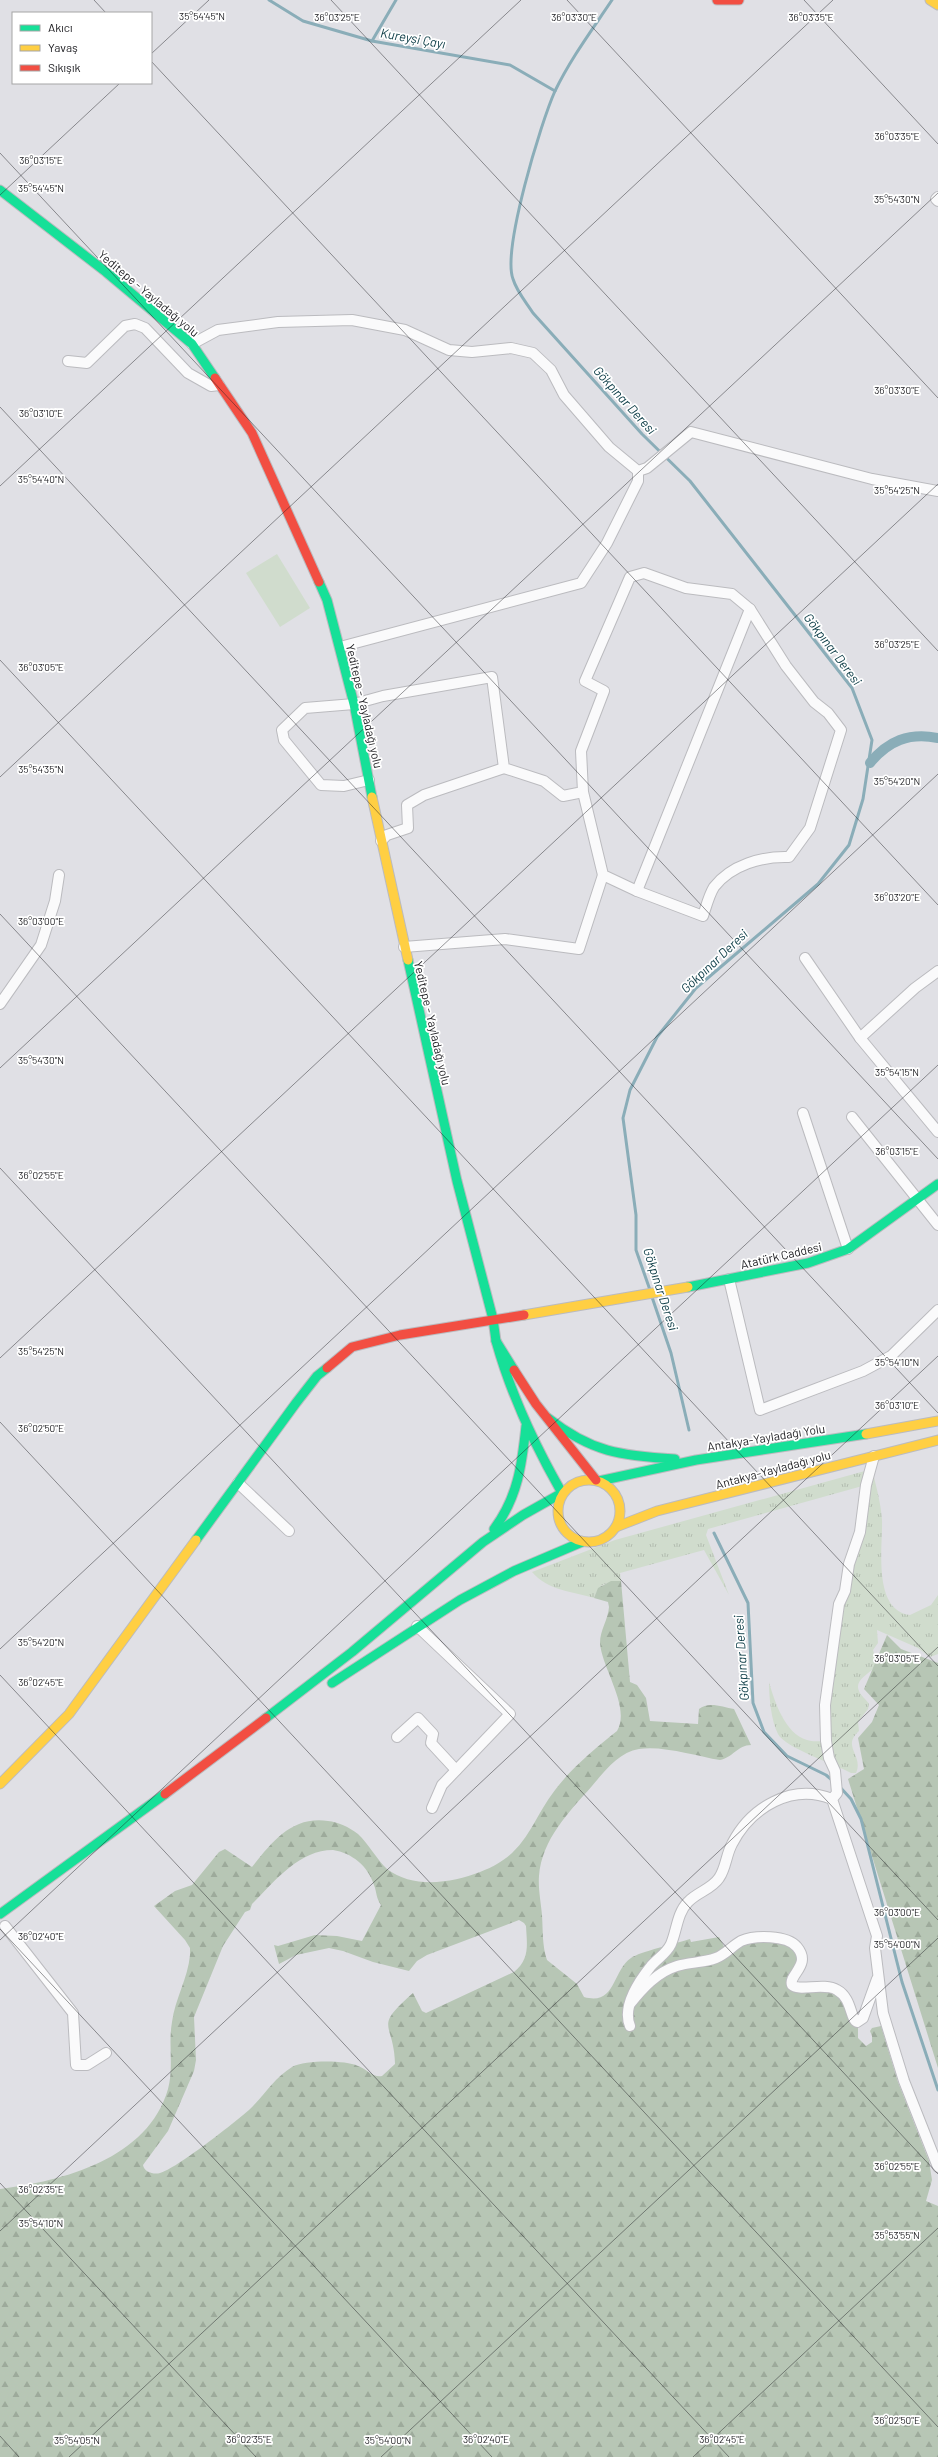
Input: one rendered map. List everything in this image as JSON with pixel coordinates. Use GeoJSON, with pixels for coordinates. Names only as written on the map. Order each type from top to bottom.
{"type":"FeatureCollection","features":[{"type":"Feature","properties":{"kind":"main road"},"geometry":{"type":"LineString","coordinates":[[717,0],[740,0]]}},
{"type":"Feature","properties":{"kind":"main road"},"geometry":{"type":"LineString","coordinates":[[930,0],[938,5]]}},
{"type":"Feature","properties":{"kind":"main road","name":"Yeditepe - Yayladağı yolu"},"geometry":{"type":"LineString","coordinates":[[0,190],[106,272],[192,344],[252,433],[327,600],[354,704],[404,947],[457,1181],[493,1319],[496,1341],[504,1376],[526,1426],[562,1493]]}},
{"type":"Feature","properties":{"kind":"main road","name":"Atatürk Caddesi"},"geometry":{"type":"LineString","coordinates":[[0,1784],[44,1742],[82,1697],[162,1584],[317,1376],[352,1347],[400,1335],[625,1299],[802,1265],[848,1249],[938,1184]]}},
{"type":"Feature","properties":{"kind":"main road","name":"Yeditepe - Yayladağı yolu"},"geometry":{"type":"LineString","coordinates":[[496,1341],[548,1418],[597,1481]]}},
{"type":"Feature","properties":{"kind":"main road"},"geometry":{"type":"LineString","coordinates":[[548,1418],[573,1437],[594,1446],[647,1458],[696,1460]]}},
{"type":"Feature","properties":{"kind":"main road","name":"Antakya-Yayladağı Yolu"},"geometry":{"type":"LineString","coordinates":[[597,1481],[696,1460],[902,1429],[938,1421]]}},
{"type":"Feature","properties":{"kind":"main road"},"geometry":{"type":"LineString","coordinates":[[483,1542],[503,1519],[518,1488],[526,1426]]}},
{"type":"Feature","properties":{"kind":"main road","name":"Antakya-Yayladağı yolu"},"geometry":{"type":"LineString","coordinates":[[616,1527],[657,1511],[938,1440]]}},
{"type":"Feature","properties":{"kind":"main road"},"geometry":{"type":"LineString","coordinates":[[0,1914],[106,1839],[352,1652],[483,1542],[523,1515],[562,1493],[572,1484],[581,1480],[597,1481],[607,1485],[618,1500],[620,1509],[616,1527],[601,1540],[582,1542],[504,1576],[417,1626],[322,1690]]}},
{"type":"Feature","properties":{"kind":"main road"},"geometry":{"type":"LineString","coordinates":[[562,1493],[558,1505],[559,1521],[568,1534],[582,1542]]}},
{"type":"Feature","properties":{"kind":"street"},"geometry":{"type":"LineString","coordinates":[[938,197],[936,199],[938,201]]}},
{"type":"Feature","properties":{"kind":"street"},"geometry":{"type":"LineString","coordinates":[[192,344],[218,330],[278,322],[352,320],[405,330],[449,350],[472,352],[511,348],[533,353],[551,370],[564,395],[609,447],[643,469]]}},
{"type":"Feature","properties":{"kind":"street"},"geometry":{"type":"LineString","coordinates":[[68,361],[87,363],[125,326],[135,324],[145,328],[188,373],[211,386],[219,385]]}},
{"type":"Feature","properties":{"kind":"street"},"geometry":{"type":"LineString","coordinates":[[340,647],[581,583],[607,543],[643,469],[691,432],[872,479],[938,491]]}},
{"type":"Feature","properties":{"kind":"street"},"geometry":{"type":"LineString","coordinates":[[404,947],[505,939],[579,949],[603,875],[582,792],[581,751],[604,691],[585,681],[630,577],[644,573],[686,588],[732,594],[750,609],[786,666],[814,702],[828,714],[842,730],[810,828],[789,856],[771,856],[738,867],[714,888],[703,916],[637,891],[603,875]]}},
{"type":"Feature","properties":{"kind":"street"},"geometry":{"type":"LineString","coordinates":[[637,891],[750,609]]}},
{"type":"Feature","properties":{"kind":"street"},"geometry":{"type":"LineString","coordinates":[[369,780],[344,786],[321,785],[284,740],[282,730],[305,708],[354,704],[383,696],[492,676],[504,768]]}},
{"type":"Feature","properties":{"kind":"street"},"geometry":{"type":"LineString","coordinates":[[381,841],[387,835],[408,828],[407,805],[424,795],[504,768],[544,781],[563,796],[582,792]]}},
{"type":"Feature","properties":{"kind":"street"},"geometry":{"type":"LineString","coordinates":[[0,1004],[41,945],[55,901],[59,875]]}},
{"type":"Feature","properties":{"kind":"street"},"geometry":{"type":"LineString","coordinates":[[805,958],[860,1038],[938,1132]]}},
{"type":"Feature","properties":{"kind":"street"},"geometry":{"type":"LineString","coordinates":[[860,1038],[915,988],[938,971]]}},
{"type":"Feature","properties":{"kind":"street"},"geometry":{"type":"LineString","coordinates":[[803,1113],[848,1249]]}},
{"type":"Feature","properties":{"kind":"street"},"geometry":{"type":"LineString","coordinates":[[852,1117],[938,1225]]}},
{"type":"Feature","properties":{"kind":"street"},"geometry":{"type":"LineString","coordinates":[[729,1279],[760,1410],[863,1371],[891,1356],[938,1310]]}},
{"type":"Feature","properties":{"kind":"street"},"geometry":{"type":"LineString","coordinates":[[874,1456],[866,1485],[860,1532],[849,1564],[845,1591],[839,1604],[826,1692],[826,1741],[829,1758],[835,1771],[835,1796],[877,1936],[875,1948],[882,2013],[895,2054],[938,2167]]}},
{"type":"Feature","properties":{"kind":"street"},"geometry":{"type":"LineString","coordinates":[[238,1483],[289,1532]]}},
{"type":"Feature","properties":{"kind":"street"},"geometry":{"type":"LineString","coordinates":[[417,1626],[510,1714],[438,1791],[432,1808]]}},
{"type":"Feature","properties":{"kind":"street"},"geometry":{"type":"LineString","coordinates":[[397,1736],[418,1718],[433,1734],[431,1743],[456,1770]]}},
{"type":"Feature","properties":{"kind":"street"},"geometry":{"type":"LineString","coordinates":[[630,2026],[627,2018],[630,2004],[644,1975],[669,1947],[685,1906],[692,1898],[718,1880],[730,1847],[748,1822],[782,1797],[820,1794],[835,1796]]}},
{"type":"Feature","properties":{"kind":"street"},"geometry":{"type":"LineString","coordinates":[[5,1926],[73,2013],[76,2065],[87,2065],[106,2053]]}},
{"type":"Feature","properties":{"kind":"street"},"geometry":{"type":"LineString","coordinates":[[630,2004],[647,1984],[671,1968],[718,1957],[739,1942],[750,1939],[777,1939],[795,1945],[801,1953],[802,1965],[791,1980],[792,1985],[797,1988],[820,1986],[836,1989],[848,2000],[853,2020],[857,2022],[862,2019],[865,2014],[879,1974]]}},
{"type":"Feature","properties":{"kind":"green space"},"geometry":{"type":"Polygon","coordinates":[[[277,554],[310,608],[280,627],[246,573],[277,554]]]}},
{"type":"Feature","properties":{"kind":"green space"},"geometry":{"type":"Polygon","coordinates":[[[872,1469],[882,1520],[881,1560],[885,1590],[890,1602],[898,1611],[910,1615],[931,1605],[938,1595],[938,1654],[930,1657],[918,1648],[877,1630],[878,1643],[873,1650],[876,1660],[874,1668],[862,1678],[858,1684],[860,1693],[869,1704],[868,1709],[858,1722],[859,1731],[852,1742],[858,1767],[856,1773],[851,1773],[800,1750],[782,1739],[778,1734],[772,1716],[769,1682],[777,1707],[792,1731],[799,1737],[807,1740],[825,1741],[825,1705],[866,1485],[708,1529],[706,1535],[729,1595],[704,1550],[620,1573],[621,1581],[604,1584],[601,1586],[594,1598],[553,1587],[538,1578],[532,1572],[615,1540],[872,1469]]]}},
{"type":"Feature","properties":{"kind":"green space"},"geometry":{"type":"Polygon","coordinates":[[[611,1581],[621,1581],[630,1682],[637,1685],[646,1698],[650,1721],[698,1724],[699,1709],[707,1705],[716,1705],[734,1709],[751,1745],[742,1747],[728,1757],[720,1760],[658,1748],[648,1748],[632,1751],[612,1763],[566,1816],[551,1838],[545,1850],[541,1863],[539,1885],[545,1955],[547,1960],[577,1984],[584,1997],[594,1998],[602,1997],[608,1992],[620,1971],[631,1958],[650,1950],[690,1939],[691,1942],[719,1937],[727,1952],[736,1945],[777,1939],[801,1953],[791,1982],[834,1988],[858,2026],[858,2038],[866,2046],[872,2042],[870,2031],[872,2028],[881,2026],[898,2082],[929,2161],[932,2180],[926,2201],[938,2206],[938,2457],[0,2457],[0,2189],[50,2180],[76,2172],[100,2162],[123,2149],[142,2133],[158,2113],[170,2081],[172,2022],[189,1964],[190,1948],[185,1940],[154,1906],[175,1891],[192,1885],[219,1852],[225,1849],[252,1867],[284,1832],[304,1822],[315,1820],[336,1822],[351,1829],[362,1838],[387,1869],[397,1875],[420,1882],[445,1881],[469,1876],[496,1865],[509,1856],[527,1835],[549,1798],[559,1785],[580,1763],[617,1731],[621,1711],[605,1664],[600,1643],[601,1634],[609,1607],[608,1602],[594,1598],[598,1588],[611,1581]],[[333,1850],[321,1851],[309,1855],[288,1868],[252,1904],[250,1910],[245,1912],[223,1946],[194,2017],[196,2060],[194,2071],[168,2131],[143,2165],[147,2171],[158,2174],[168,2170],[191,2155],[249,2110],[280,2076],[292,2067],[306,2063],[335,2062],[352,2064],[361,2067],[373,2075],[382,2076],[395,2064],[394,2050],[388,2026],[389,2020],[400,2005],[413,1993],[422,2011],[426,2013],[514,1972],[523,1962],[527,1939],[526,1926],[519,1920],[427,1955],[417,1961],[409,1971],[373,1962],[343,1951],[329,1948],[296,1955],[279,1964],[274,1945],[278,1946],[315,1935],[337,1936],[362,1941],[381,1905],[368,1872],[353,1857],[333,1850]]]}},
{"type":"Feature","properties":{"kind":"green space"},"geometry":{"type":"Polygon","coordinates":[[[887,1635],[901,1649],[938,1663],[938,2068],[848,1779],[864,1769],[858,1738],[872,1722],[879,1705],[864,1689],[887,1635]]]}},
{"type":"Feature","properties":{"kind":"waterway","name":"Kureyşi Çayı"},"geometry":{"type":"LineString","coordinates":[[269,0],[303,21],[372,41],[510,65],[555,91]]}},
{"type":"Feature","properties":{"kind":"waterway"},"geometry":{"type":"LineString","coordinates":[[372,41],[396,0]]}},
{"type":"Feature","properties":{"kind":"waterway","name":"Gökpınar Deresi"},"geometry":{"type":"LineString","coordinates":[[612,0],[568,67],[555,91],[541,129],[518,215],[511,264],[513,279],[519,293],[533,313],[642,434],[690,481],[852,688],[872,740],[863,799],[849,845],[818,884],[696,988],[657,1037],[630,1090],[623,1118],[636,1215],[636,1250],[650,1290]]}},
{"type":"Feature","properties":{"kind":"waterway"},"geometry":{"type":"LineString","coordinates":[[870,763],[884,749],[908,737],[927,736],[938,738]]}},
{"type":"Feature","properties":{"kind":"waterway","name":"Gökpınar Deresi"},"geometry":{"type":"LineString","coordinates":[[652,1297],[671,1353],[689,1430]]}},
{"type":"Feature","properties":{"kind":"waterway","name":"Gökpınar Deresi"},"geometry":{"type":"LineString","coordinates":[[714,1533],[748,1603],[753,1703],[764,1732],[787,1756],[826,1775],[833,1781]]}},
{"type":"Feature","properties":{"kind":"waterway","name":"Gökpınar Deresi"},"geometry":{"type":"LineString","coordinates":[[839,1786],[851,1799],[861,1819],[902,1982],[938,2090]]}},
{"type":"Feature","properties":{"kind":"traffic: fast"},"geometry":{"type":"LineString","coordinates":[[0,190],[106,272],[192,344],[215,378]]}},
{"type":"Feature","properties":{"kind":"traffic: fast"},"geometry":{"type":"LineString","coordinates":[[319,582],[327,600],[354,704],[372,797]]}},
{"type":"Feature","properties":{"kind":"traffic: fast"},"geometry":{"type":"LineString","coordinates":[[408,960],[457,1181],[493,1319],[496,1341]]}},
{"type":"Feature","properties":{"kind":"traffic: fast"},"geometry":{"type":"LineString","coordinates":[[688,1287],[808,1263],[848,1249],[938,1184]]}},
{"type":"Feature","properties":{"kind":"traffic: fast"},"geometry":{"type":"LineString","coordinates":[[514,1370],[496,1341],[509,1381],[524,1419],[562,1493]]}},
{"type":"Feature","properties":{"kind":"traffic: fast"},"geometry":{"type":"LineString","coordinates":[[196,1540],[296,1403],[317,1376],[327,1368]]}},
{"type":"Feature","properties":{"kind":"traffic: fast"},"geometry":{"type":"LineString","coordinates":[[548,1418],[578,1438],[607,1450],[622,1454],[675,1459]]}},
{"type":"Feature","properties":{"kind":"traffic: fast"},"geometry":{"type":"LineString","coordinates":[[494,1529],[509,1505],[518,1480],[526,1426]]}},
{"type":"Feature","properties":{"kind":"traffic: fast"},"geometry":{"type":"LineString","coordinates":[[599,1481],[696,1460],[866,1434]]}},
{"type":"Feature","properties":{"kind":"traffic: fast"},"geometry":{"type":"LineString","coordinates":[[266,1718],[352,1652],[483,1542],[523,1515],[562,1493]]}},
{"type":"Feature","properties":{"kind":"traffic: fast"},"geometry":{"type":"LineString","coordinates":[[332,1683],[460,1600],[514,1571],[582,1542]]}},
{"type":"Feature","properties":{"kind":"traffic: fast"},"geometry":{"type":"LineString","coordinates":[[0,1914],[165,1794]]}},
{"type":"Feature","properties":{"kind":"traffic: slow"},"geometry":{"type":"LineString","coordinates":[[930,0],[938,5]]}},
{"type":"Feature","properties":{"kind":"traffic: slow"},"geometry":{"type":"LineString","coordinates":[[372,797],[408,960]]}},
{"type":"Feature","properties":{"kind":"traffic: slow"},"geometry":{"type":"LineString","coordinates":[[524,1315],[688,1287]]}},
{"type":"Feature","properties":{"kind":"traffic: slow"},"geometry":{"type":"LineString","coordinates":[[866,1434],[938,1421]]}},
{"type":"Feature","properties":{"kind":"traffic: slow"},"geometry":{"type":"LineString","coordinates":[[616,1527],[657,1511],[938,1440]]}},
{"type":"Feature","properties":{"kind":"traffic: slow"},"geometry":{"type":"LineString","coordinates":[[583,1480],[595,1480],[611,1489],[618,1499],[620,1511],[618,1523],[611,1533],[595,1542],[583,1542],[572,1537],[563,1528],[558,1517],[558,1505],[563,1494],[572,1485],[583,1480]]}},
{"type":"Feature","properties":{"kind":"traffic: slow"},"geometry":{"type":"LineString","coordinates":[[0,1784],[69,1714],[196,1540]]}},
{"type":"Feature","properties":{"kind":"traffic: jam"},"geometry":{"type":"LineString","coordinates":[[717,0],[739,0]]}},
{"type":"Feature","properties":{"kind":"traffic: jam"},"geometry":{"type":"LineString","coordinates":[[215,378],[252,433],[319,582]]}},
{"type":"Feature","properties":{"kind":"traffic: jam"},"geometry":{"type":"LineString","coordinates":[[327,1368],[352,1347],[400,1335],[524,1315]]}},
{"type":"Feature","properties":{"kind":"traffic: jam"},"geometry":{"type":"LineString","coordinates":[[514,1370],[536,1404],[596,1480]]}},
{"type":"Feature","properties":{"kind":"traffic: jam"},"geometry":{"type":"LineString","coordinates":[[165,1794],[266,1718]]}}]}
